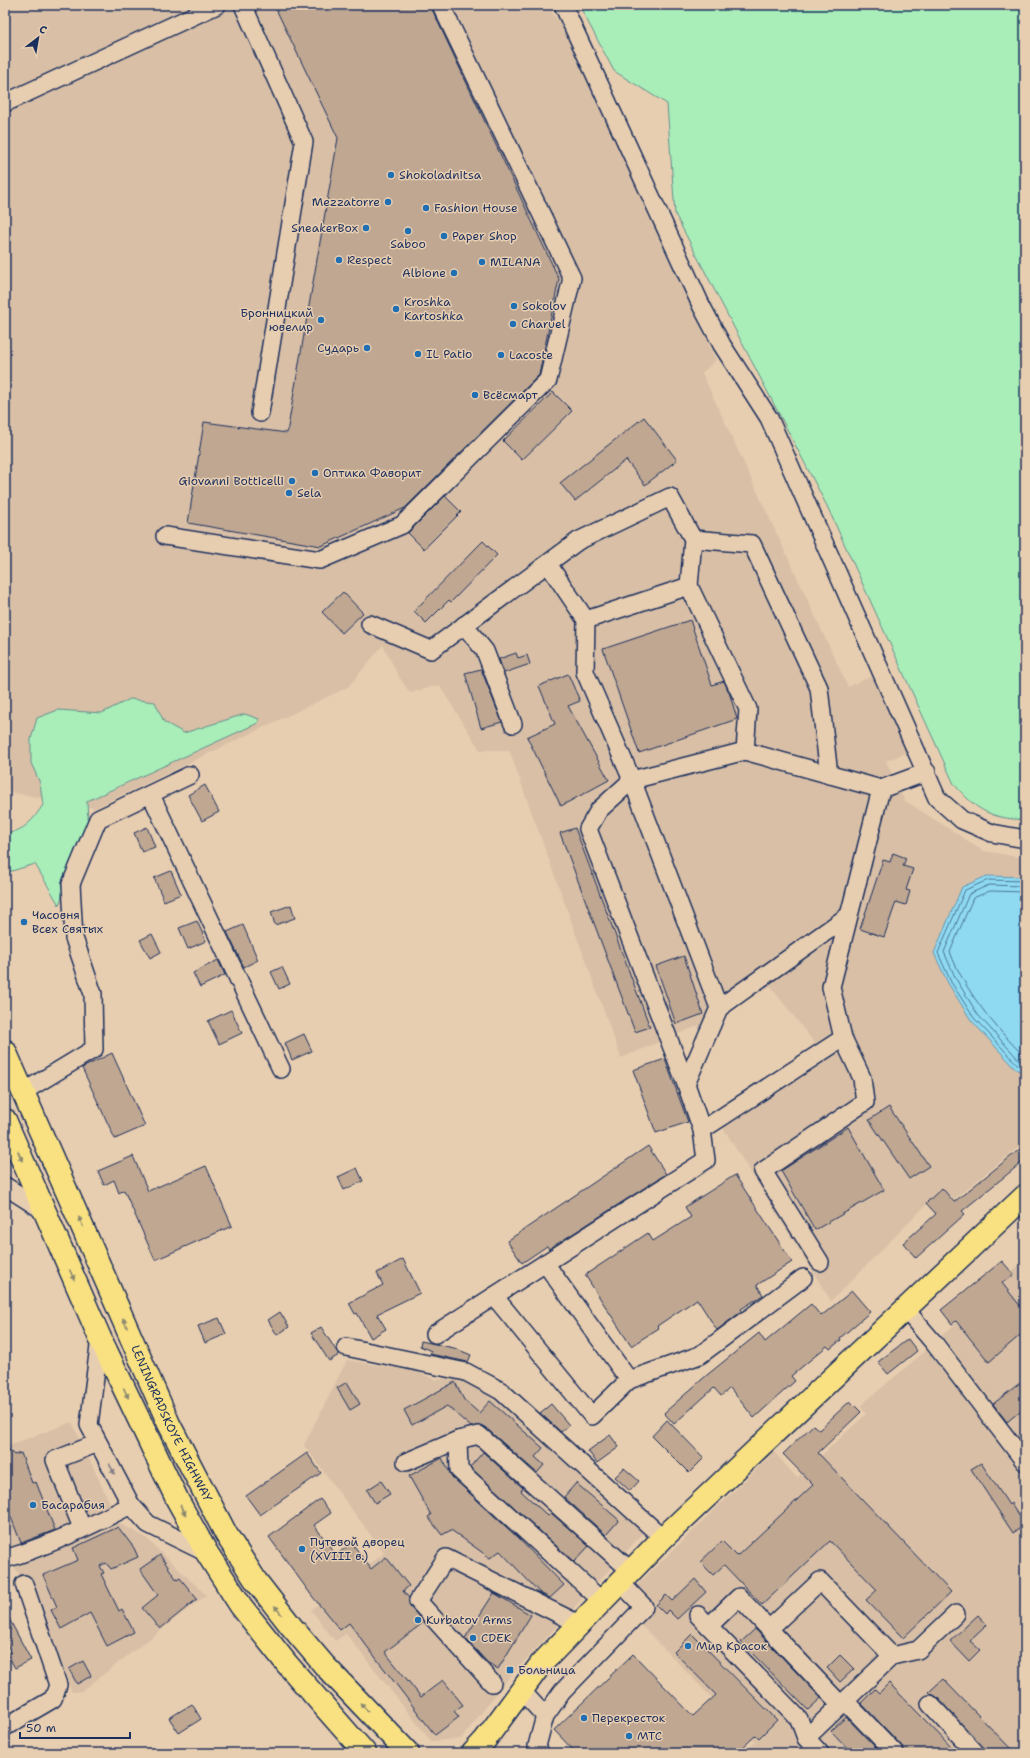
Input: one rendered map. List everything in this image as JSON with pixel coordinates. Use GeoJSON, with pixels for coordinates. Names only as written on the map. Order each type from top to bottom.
{"type":"FeatureCollection","features":[{"type":"Feature","properties":{"kind":"main road","name":"LENINGRADSKOYE HIGHWAY"},"geometry":{"type":"LineString","coordinates":[[5,1051],[169,1424],[226,1534],[256,1581],[291,1626],[325,1666],[408,1753]]}},
{"type":"Feature","properties":{"kind":"main road"},"geometry":{"type":"LineString","coordinates":[[5,1120],[100,1338],[178,1501],[207,1553],[241,1606],[282,1658],[365,1753]]}},
{"type":"Feature","properties":{"kind":"main road"},"geometry":{"type":"LineString","coordinates":[[480,1749],[541,1664],[663,1538],[1025,1196]]}},
{"type":"Feature","properties":{"kind":"main road"},"geometry":{"type":"LineString","coordinates":[[391,1735],[419,1753]]}},
{"type":"Feature","properties":{"kind":"street"},"geometry":{"type":"LineString","coordinates":[[5,103],[195,10],[217,5]]}},
{"type":"Feature","properties":{"kind":"street"},"geometry":{"type":"LineString","coordinates":[[243,5],[304,142],[260,413]]}},
{"type":"Feature","properties":{"kind":"street"},"geometry":{"type":"LineString","coordinates":[[165,536],[320,560],[402,525],[548,380],[572,278],[441,5]]}},
{"type":"Feature","properties":{"kind":"street"},"geometry":{"type":"LineString","coordinates":[[563,5],[701,305],[722,345],[770,418],[938,798],[962,820],[992,833],[1025,838]]}},
{"type":"Feature","properties":{"kind":"street"},"geometry":{"type":"LineString","coordinates":[[370,624],[431,650],[578,541],[670,497],[693,539],[690,586],[748,709],[746,751]]}},
{"type":"Feature","properties":{"kind":"street"},"geometry":{"type":"LineString","coordinates":[[693,539],[752,544],[819,688],[829,775]]}},
{"type":"Feature","properties":{"kind":"street"},"geometry":{"type":"LineString","coordinates":[[548,564],[586,620],[585,672],[632,780],[719,1008]]}},
{"type":"Feature","properties":{"kind":"street"},"geometry":{"type":"LineString","coordinates":[[586,620],[690,586]]}},
{"type":"Feature","properties":{"kind":"street"},"geometry":{"type":"LineString","coordinates":[[464,625],[485,651],[513,724]]}},
{"type":"Feature","properties":{"kind":"street"},"geometry":{"type":"LineString","coordinates":[[435,1334],[706,1160],[702,1130],[686,1084],[588,829],[599,810],[632,780],[746,751],[881,789],[927,772]]}},
{"type":"Feature","properties":{"kind":"street"},"geometry":{"type":"LineString","coordinates":[[23,1092],[94,1049],[93,994],[74,938],[71,884],[98,819],[151,795],[190,775]]}},
{"type":"Feature","properties":{"kind":"street"},"geometry":{"type":"LineString","coordinates":[[820,1262],[763,1171],[865,1102],[862,1078],[843,1038],[831,987],[881,789]]}},
{"type":"Feature","properties":{"kind":"street"},"geometry":{"type":"LineString","coordinates":[[151,795],[281,1069]]}},
{"type":"Feature","properties":{"kind":"street"},"geometry":{"type":"LineString","coordinates":[[686,1084],[719,1008],[848,916]]}},
{"type":"Feature","properties":{"kind":"street"},"geometry":{"type":"LineString","coordinates":[[702,1130],[843,1038]]}},
{"type":"Feature","properties":{"kind":"street"},"geometry":{"type":"LineString","coordinates":[[5,1186],[38,1207],[46,1215]]}},
{"type":"Feature","properties":{"kind":"street"},"geometry":{"type":"LineString","coordinates":[[545,1263],[629,1380]]}},
{"type":"Feature","properties":{"kind":"street"},"geometry":{"type":"LineString","coordinates":[[494,1296],[592,1416],[629,1380],[700,1355],[803,1278]]}},
{"type":"Feature","properties":{"kind":"street"},"geometry":{"type":"LineString","coordinates":[[905,1309],[934,1343],[1025,1462]]}},
{"type":"Feature","properties":{"kind":"street"},"geometry":{"type":"LineString","coordinates":[[100,1338],[89,1425],[130,1505],[148,1524],[207,1553]]}},
{"type":"Feature","properties":{"kind":"street"},"geometry":{"type":"LineString","coordinates":[[346,1347],[466,1372],[501,1390],[663,1538]]}},
{"type":"Feature","properties":{"kind":"street"},"geometry":{"type":"LineString","coordinates":[[406,1462],[458,1440],[479,1435],[625,1577],[644,1607],[562,1692],[545,1716],[537,1746],[540,1753]]}},
{"type":"Feature","properties":{"kind":"street"},"geometry":{"type":"LineString","coordinates":[[458,1440],[459,1470],[602,1601]]}},
{"type":"Feature","properties":{"kind":"street"},"geometry":{"type":"LineString","coordinates":[[82,1528],[55,1460],[98,1443]]}},
{"type":"Feature","properties":{"kind":"street"},"geometry":{"type":"LineString","coordinates":[[5,1559],[26,1552],[82,1528],[130,1505]]}},
{"type":"Feature","properties":{"kind":"street"},"geometry":{"type":"LineString","coordinates":[[492,1683],[418,1601],[446,1558],[579,1624]]}},
{"type":"Feature","properties":{"kind":"street"},"geometry":{"type":"LineString","coordinates":[[770,1629],[820,1581],[892,1656]]}},
{"type":"Feature","properties":{"kind":"street"},"geometry":{"type":"LineString","coordinates":[[5,1727],[53,1699],[58,1685],[24,1584]]}},
{"type":"Feature","properties":{"kind":"street"},"geometry":{"type":"LineString","coordinates":[[820,1753],[806,1738],[800,1719],[703,1620],[739,1597],[843,1703],[895,1753]]}},
{"type":"Feature","properties":{"kind":"street"},"geometry":{"type":"LineString","coordinates":[[806,1738],[892,1656],[918,1650],[956,1614]]}},
{"type":"Feature","properties":{"kind":"street"},"geometry":{"type":"LineString","coordinates":[[521,1690],[545,1716]]}},
{"type":"Feature","properties":{"kind":"street"},"geometry":{"type":"LineString","coordinates":[[930,1704],[976,1753]]}},
{"type":"Feature","properties":{"kind":"shaded area"},"geometry":{"type":"Polygon","coordinates":[[[5,5],[549,5],[554,16],[566,28],[716,360],[702,373],[848,687],[872,676],[907,752],[886,761],[904,800],[984,851],[1025,858],[1025,1142],[953,1200],[942,1189],[831,1301],[723,1128],[828,1060],[770,986],[721,1016],[621,1058],[509,750],[480,750],[439,685],[410,693],[399,677],[383,645],[348,687],[95,808],[5,791],[5,5]]]}},
{"type":"Feature","properties":{"kind":"shaded area"},"geometry":{"type":"Polygon","coordinates":[[[1025,1260],[1025,1753],[743,1753],[755,1742],[641,1625],[648,1597],[637,1585],[774,1452],[797,1478],[866,1414],[860,1406],[923,1353],[1025,1260]]]}},
{"type":"Feature","properties":{"kind":"shaded area"},"geometry":{"type":"Polygon","coordinates":[[[347,1360],[418,1372],[436,1380],[453,1377],[491,1390],[647,1529],[507,1680],[461,1739],[431,1741],[346,1634],[335,1641],[311,1610],[384,1553],[304,1445],[347,1360]]]}},
{"type":"Feature","properties":{"kind":"shaded area"},"geometry":{"type":"Polygon","coordinates":[[[72,1422],[119,1523],[145,1537],[206,1595],[82,1691],[72,1692],[5,1545],[5,1447],[72,1422]]]}},
{"type":"Feature","properties":{"kind":"green space"},"geometry":{"type":"Polygon","coordinates":[[[579,5],[1025,5],[1025,820],[993,815],[977,807],[954,784],[827,506],[675,214],[667,104],[614,71],[579,5]]]}},
{"type":"Feature","properties":{"kind":"green space"},"geometry":{"type":"Polygon","coordinates":[[[130,699],[155,702],[164,722],[184,733],[245,714],[259,719],[258,723],[87,801],[88,822],[59,905],[35,864],[5,873],[5,834],[18,830],[28,824],[43,805],[40,783],[31,763],[31,739],[37,718],[58,710],[102,713],[130,699]]]}},
{"type":"Feature","properties":{"kind":"water"},"geometry":{"type":"Polygon","coordinates":[[[987,876],[1025,877],[1025,1072],[1017,1070],[971,1020],[948,983],[934,953],[962,887],[987,876]]]}},
{"type":"Feature","properties":{"kind":"building","name":"Fashion House"},"geometry":{"type":"Polygon","coordinates":[[[274,5],[430,5],[559,279],[539,375],[405,508],[321,546],[188,523],[204,422],[287,433],[338,138],[274,5]]]}},
{"type":"Feature","properties":{"kind":"building"},"geometry":{"type":"Polygon","coordinates":[[[553,392],[572,411],[522,460],[503,441],[553,392]]]}},
{"type":"Feature","properties":{"kind":"building"},"geometry":{"type":"Polygon","coordinates":[[[644,417],[677,460],[645,485],[626,460],[575,501],[560,483],[644,417]]]}},
{"type":"Feature","properties":{"kind":"building"},"geometry":{"type":"Polygon","coordinates":[[[445,496],[461,512],[424,549],[408,533],[445,496]]]}},
{"type":"Feature","properties":{"kind":"building"},"geometry":{"type":"Polygon","coordinates":[[[483,541],[497,555],[451,602],[449,600],[426,623],[414,611],[483,541]]]}},
{"type":"Feature","properties":{"kind":"building"},"geometry":{"type":"Polygon","coordinates":[[[343,592],[363,613],[342,633],[322,612],[343,592]]]}},
{"type":"Feature","properties":{"kind":"building"},"geometry":{"type":"Polygon","coordinates":[[[690,620],[712,685],[724,681],[737,719],[639,753],[603,649],[690,620]]]}},
{"type":"Feature","properties":{"kind":"building"},"geometry":{"type":"Polygon","coordinates":[[[516,653],[518,658],[527,655],[530,664],[504,673],[499,659],[516,653]]]}},
{"type":"Feature","properties":{"kind":"building"},"geometry":{"type":"Polygon","coordinates":[[[481,669],[502,722],[481,728],[465,673],[481,669]]]}},
{"type":"Feature","properties":{"kind":"building"},"geometry":{"type":"Polygon","coordinates":[[[568,674],[580,701],[568,706],[609,780],[561,806],[527,737],[555,724],[539,686],[568,674]]]}},
{"type":"Feature","properties":{"kind":"building"},"geometry":{"type":"Polygon","coordinates":[[[205,785],[219,812],[202,821],[188,795],[205,785]]]}},
{"type":"Feature","properties":{"kind":"building"},"geometry":{"type":"Polygon","coordinates":[[[147,827],[155,847],[142,852],[134,833],[147,827]]]}},
{"type":"Feature","properties":{"kind":"building"},"geometry":{"type":"Polygon","coordinates":[[[575,828],[650,1027],[635,1032],[560,833],[575,828]]]}},
{"type":"Feature","properties":{"kind":"building"},"geometry":{"type":"Polygon","coordinates":[[[893,853],[906,858],[903,866],[913,869],[906,890],[910,891],[906,905],[896,902],[884,937],[860,929],[883,860],[890,862],[893,853]]]}},
{"type":"Feature","properties":{"kind":"building"},"geometry":{"type":"Polygon","coordinates":[[[171,871],[181,894],[164,901],[154,878],[171,871]]]}},
{"type":"Feature","properties":{"kind":"building"},"geometry":{"type":"Polygon","coordinates":[[[291,905],[295,918],[275,925],[271,912],[291,905]]]}},
{"type":"Feature","properties":{"kind":"building"},"geometry":{"type":"Polygon","coordinates":[[[197,921],[206,941],[188,949],[179,928],[197,921]]]}},
{"type":"Feature","properties":{"kind":"building"},"geometry":{"type":"Polygon","coordinates":[[[243,925],[258,960],[244,967],[227,932],[243,925]]]}},
{"type":"Feature","properties":{"kind":"building"},"geometry":{"type":"Polygon","coordinates":[[[152,934],[161,952],[150,958],[140,940],[152,934]]]}},
{"type":"Feature","properties":{"kind":"building"},"geometry":{"type":"Polygon","coordinates":[[[684,956],[703,1014],[676,1024],[656,966],[684,956]]]}},
{"type":"Feature","properties":{"kind":"building"},"geometry":{"type":"Polygon","coordinates":[[[218,960],[225,975],[200,987],[193,973],[218,960]]]}},
{"type":"Feature","properties":{"kind":"building"},"geometry":{"type":"Polygon","coordinates":[[[282,967],[290,984],[279,989],[271,972],[282,967]]]}},
{"type":"Feature","properties":{"kind":"building"},"geometry":{"type":"Polygon","coordinates":[[[231,1010],[242,1033],[219,1044],[208,1021],[231,1010]]]}},
{"type":"Feature","properties":{"kind":"building"},"geometry":{"type":"Polygon","coordinates":[[[304,1034],[312,1051],[292,1060],[285,1043],[304,1034]]]}},
{"type":"Feature","properties":{"kind":"building"},"geometry":{"type":"Polygon","coordinates":[[[112,1053],[145,1126],[115,1139],[82,1068],[112,1053]]]}},
{"type":"Feature","properties":{"kind":"building"},"geometry":{"type":"Polygon","coordinates":[[[665,1059],[688,1122],[656,1133],[633,1070],[665,1059]]]}},
{"type":"Feature","properties":{"kind":"building"},"geometry":{"type":"Polygon","coordinates":[[[889,1107],[929,1166],[909,1179],[869,1120],[889,1107]]]}},
{"type":"Feature","properties":{"kind":"building"},"geometry":{"type":"Polygon","coordinates":[[[848,1127],[884,1190],[815,1230],[781,1171],[848,1127]]]}},
{"type":"Feature","properties":{"kind":"building"},"geometry":{"type":"Polygon","coordinates":[[[1025,1145],[1025,1160],[962,1211],[965,1214],[916,1258],[903,1243],[936,1214],[926,1203],[942,1188],[954,1202],[1025,1145]]]}},
{"type":"Feature","properties":{"kind":"building"},"geometry":{"type":"Polygon","coordinates":[[[648,1146],[666,1174],[549,1249],[547,1246],[522,1263],[507,1241],[648,1146]]]}},
{"type":"Feature","properties":{"kind":"building"},"geometry":{"type":"Polygon","coordinates":[[[133,1156],[148,1191],[206,1166],[232,1226],[155,1260],[124,1190],[119,1193],[114,1180],[104,1185],[98,1171],[133,1156]]]}},
{"type":"Feature","properties":{"kind":"building"},"geometry":{"type":"Polygon","coordinates":[[[357,1168],[363,1181],[344,1190],[338,1177],[357,1168]]]}},
{"type":"Feature","properties":{"kind":"building"},"geometry":{"type":"Polygon","coordinates":[[[735,1175],[792,1262],[757,1285],[763,1295],[741,1309],[742,1311],[717,1330],[697,1299],[657,1326],[659,1328],[631,1346],[585,1275],[648,1233],[653,1241],[691,1217],[685,1207],[735,1175]]]}},
{"type":"Feature","properties":{"kind":"building"},"geometry":{"type":"Polygon","coordinates":[[[403,1259],[420,1293],[377,1314],[386,1329],[371,1338],[357,1313],[355,1314],[349,1303],[383,1285],[377,1273],[403,1259]]]}},
{"type":"Feature","properties":{"kind":"building"},"geometry":{"type":"Polygon","coordinates":[[[1002,1261],[1014,1275],[1002,1283],[1025,1312],[1025,1331],[989,1362],[956,1321],[952,1324],[941,1310],[1002,1261]]]}},
{"type":"Feature","properties":{"kind":"building"},"geometry":{"type":"Polygon","coordinates":[[[852,1291],[870,1312],[840,1338],[841,1340],[830,1349],[827,1346],[791,1376],[795,1381],[754,1418],[730,1388],[721,1396],[714,1388],[674,1424],[664,1413],[707,1375],[759,1333],[765,1342],[811,1304],[821,1316],[852,1291]]]}},
{"type":"Feature","properties":{"kind":"building"},"geometry":{"type":"Polygon","coordinates":[[[280,1312],[289,1327],[277,1335],[268,1320],[280,1312]]]}},
{"type":"Feature","properties":{"kind":"building"},"geometry":{"type":"Polygon","coordinates":[[[219,1318],[226,1334],[205,1343],[198,1326],[219,1318]]]}},
{"type":"Feature","properties":{"kind":"building"},"geometry":{"type":"Polygon","coordinates":[[[321,1327],[339,1355],[329,1361],[311,1333],[321,1327]]]}},
{"type":"Feature","properties":{"kind":"building"},"geometry":{"type":"Polygon","coordinates":[[[908,1339],[917,1351],[888,1374],[878,1362],[908,1339]]]}},
{"type":"Feature","properties":{"kind":"building"},"geometry":{"type":"Polygon","coordinates":[[[421,1341],[454,1348],[471,1355],[468,1362],[430,1354],[431,1351],[420,1346],[421,1341]]]}},
{"type":"Feature","properties":{"kind":"building"},"geometry":{"type":"Polygon","coordinates":[[[1025,1379],[1025,1407],[1007,1422],[993,1404],[1025,1379]]]}},
{"type":"Feature","properties":{"kind":"building"},"geometry":{"type":"Polygon","coordinates":[[[347,1382],[360,1404],[350,1410],[337,1388],[347,1382]]]}},
{"type":"Feature","properties":{"kind":"building"},"geometry":{"type":"Polygon","coordinates":[[[455,1382],[464,1400],[479,1413],[490,1401],[543,1448],[535,1457],[544,1465],[537,1473],[486,1428],[481,1425],[471,1427],[447,1406],[412,1425],[404,1410],[455,1382]]]}},
{"type":"Feature","properties":{"kind":"building"},"geometry":{"type":"Polygon","coordinates":[[[850,1401],[861,1412],[818,1453],[951,1592],[903,1638],[866,1600],[877,1590],[830,1541],[762,1605],[724,1565],[713,1575],[700,1562],[722,1541],[737,1556],[813,1485],[783,1454],[813,1425],[819,1430],[850,1401]]]}},
{"type":"Feature","properties":{"kind":"building"},"geometry":{"type":"Polygon","coordinates":[[[551,1404],[569,1425],[561,1432],[540,1413],[551,1404]]]}},
{"type":"Feature","properties":{"kind":"building"},"geometry":{"type":"Polygon","coordinates":[[[667,1420],[704,1458],[689,1473],[652,1436],[667,1420]]]}},
{"type":"Feature","properties":{"kind":"building"},"geometry":{"type":"Polygon","coordinates":[[[610,1435],[619,1447],[597,1463],[588,1451],[610,1435]]]}},
{"type":"Feature","properties":{"kind":"building"},"geometry":{"type":"Polygon","coordinates":[[[5,1446],[14,1455],[21,1453],[32,1483],[36,1482],[55,1530],[21,1543],[5,1502],[5,1446]]]}},
{"type":"Feature","properties":{"kind":"building"},"geometry":{"type":"Polygon","coordinates":[[[483,1452],[523,1488],[521,1491],[548,1516],[551,1513],[589,1546],[574,1562],[470,1467],[483,1452]]]}},
{"type":"Feature","properties":{"kind":"building"},"geometry":{"type":"Polygon","coordinates":[[[307,1453],[321,1473],[260,1515],[246,1496],[307,1453]]]}},
{"type":"Feature","properties":{"kind":"building"},"geometry":{"type":"Polygon","coordinates":[[[442,1458],[452,1477],[517,1537],[564,1585],[550,1598],[540,1593],[500,1551],[490,1558],[451,1530],[442,1535],[428,1517],[431,1515],[409,1476],[442,1458]]]}},
{"type":"Feature","properties":{"kind":"building"},"geometry":{"type":"Polygon","coordinates":[[[981,1463],[1009,1505],[1011,1503],[1025,1525],[1013,1533],[971,1469],[981,1463]]]}},
{"type":"Feature","properties":{"kind":"building"},"geometry":{"type":"Polygon","coordinates":[[[624,1468],[639,1481],[630,1491],[615,1477],[624,1468]]]}},
{"type":"Feature","properties":{"kind":"building"},"geometry":{"type":"Polygon","coordinates":[[[381,1481],[390,1494],[375,1503],[367,1490],[381,1481]]]}},
{"type":"Feature","properties":{"kind":"building"},"geometry":{"type":"Polygon","coordinates":[[[576,1483],[619,1520],[606,1535],[564,1497],[576,1483]]]}},
{"type":"Feature","properties":{"kind":"building"},"geometry":{"type":"Polygon","coordinates":[[[320,1499],[331,1513],[314,1525],[336,1555],[352,1543],[371,1569],[386,1557],[409,1586],[403,1591],[409,1598],[410,1607],[424,1622],[385,1652],[421,1697],[443,1680],[463,1705],[454,1711],[459,1717],[435,1735],[349,1623],[340,1630],[312,1596],[269,1537],[320,1499]]]}},
{"type":"Feature","properties":{"kind":"building"},"geometry":{"type":"Polygon","coordinates":[[[118,1527],[134,1548],[138,1557],[111,1569],[106,1563],[100,1566],[104,1573],[101,1574],[119,1611],[122,1609],[134,1632],[107,1646],[90,1613],[61,1629],[51,1610],[57,1607],[43,1575],[78,1560],[73,1548],[118,1527]]]}},
{"type":"Feature","properties":{"kind":"building"},"geometry":{"type":"Polygon","coordinates":[[[160,1555],[177,1580],[180,1578],[197,1599],[160,1629],[142,1608],[158,1595],[140,1569],[160,1555]]]}},
{"type":"Feature","properties":{"kind":"building"},"geometry":{"type":"Polygon","coordinates":[[[695,1579],[706,1592],[677,1619],[668,1610],[665,1614],[656,1605],[666,1595],[672,1601],[695,1579]]]}},
{"type":"Feature","properties":{"kind":"building"},"geometry":{"type":"Polygon","coordinates":[[[494,1593],[531,1615],[498,1669],[487,1662],[465,1638],[494,1593]]]}},
{"type":"Feature","properties":{"kind":"building"},"geometry":{"type":"Polygon","coordinates":[[[5,1611],[31,1660],[15,1668],[7,1654],[11,1652],[5,1640],[5,1611]]]}},
{"type":"Feature","properties":{"kind":"building"},"geometry":{"type":"Polygon","coordinates":[[[978,1615],[987,1625],[970,1641],[980,1650],[969,1661],[950,1641],[978,1615]]]}},
{"type":"Feature","properties":{"kind":"building"},"geometry":{"type":"Polygon","coordinates":[[[755,1629],[821,1698],[808,1710],[741,1642],[755,1629]]]}},
{"type":"Feature","properties":{"kind":"building"},"geometry":{"type":"Polygon","coordinates":[[[692,1634],[777,1720],[759,1738],[756,1735],[737,1753],[576,1753],[554,1730],[633,1654],[693,1716],[716,1695],[674,1652],[692,1634]]]}},
{"type":"Feature","properties":{"kind":"building"},"geometry":{"type":"Polygon","coordinates":[[[840,1655],[854,1669],[840,1682],[827,1668],[840,1655]]]}},
{"type":"Feature","properties":{"kind":"building"},"geometry":{"type":"Polygon","coordinates":[[[83,1661],[91,1676],[77,1684],[69,1669],[83,1661]]]}},
{"type":"Feature","properties":{"kind":"building"},"geometry":{"type":"Polygon","coordinates":[[[943,1679],[1015,1753],[988,1753],[937,1697],[929,1692],[943,1679]]]}},
{"type":"Feature","properties":{"kind":"building"},"geometry":{"type":"Polygon","coordinates":[[[889,1683],[957,1753],[905,1753],[902,1746],[861,1703],[875,1689],[879,1693],[889,1683]]]}},
{"type":"Feature","properties":{"kind":"building"},"geometry":{"type":"Polygon","coordinates":[[[192,1704],[201,1719],[179,1733],[169,1718],[192,1704]]]}},
{"type":"Feature","properties":{"kind":"building"},"geometry":{"type":"Polygon","coordinates":[[[846,1717],[881,1753],[852,1753],[831,1731],[846,1717]]]}},
{"type":"Feature","properties":{"kind":"place","name":"Shokoladnitsa"},"geometry":{"type":"Point","coordinates":[391,175]}},
{"type":"Feature","properties":{"kind":"place","name":"Mezzatorre"},"geometry":{"type":"Point","coordinates":[388,202]}},
{"type":"Feature","properties":{"kind":"place","name":"Fashion House"},"geometry":{"type":"Point","coordinates":[426,208]}},
{"type":"Feature","properties":{"kind":"place","name":"SneakerBox"},"geometry":{"type":"Point","coordinates":[366,228]}},
{"type":"Feature","properties":{"kind":"place","name":"Saboo"},"geometry":{"type":"Point","coordinates":[408,231]}},
{"type":"Feature","properties":{"kind":"place","name":"Paper Shop"},"geometry":{"type":"Point","coordinates":[444,236]}},
{"type":"Feature","properties":{"kind":"place","name":"Respect"},"geometry":{"type":"Point","coordinates":[339,260]}},
{"type":"Feature","properties":{"kind":"place","name":"MILANA"},"geometry":{"type":"Point","coordinates":[482,262]}},
{"type":"Feature","properties":{"kind":"place","name":"Albione"},"geometry":{"type":"Point","coordinates":[454,273]}},
{"type":"Feature","properties":{"kind":"place","name":"Sokolov"},"geometry":{"type":"Point","coordinates":[514,306]}},
{"type":"Feature","properties":{"kind":"place","name":"Kroshka Kartoshka"},"geometry":{"type":"Point","coordinates":[396,309]}},
{"type":"Feature","properties":{"kind":"place","name":"Бронницкий ювелир"},"geometry":{"type":"Point","coordinates":[321,320]}},
{"type":"Feature","properties":{"kind":"place","name":"Charuel"},"geometry":{"type":"Point","coordinates":[513,324]}},
{"type":"Feature","properties":{"kind":"place","name":"Сударь"},"geometry":{"type":"Point","coordinates":[367,348]}},
{"type":"Feature","properties":{"kind":"place","name":"IL Patio"},"geometry":{"type":"Point","coordinates":[418,354]}},
{"type":"Feature","properties":{"kind":"place","name":"Lacoste"},"geometry":{"type":"Point","coordinates":[501,355]}},
{"type":"Feature","properties":{"kind":"place","name":"Всёсмарт"},"geometry":{"type":"Point","coordinates":[475,395]}},
{"type":"Feature","properties":{"kind":"place","name":"Оптика Фаворит"},"geometry":{"type":"Point","coordinates":[315,473]}},
{"type":"Feature","properties":{"kind":"place","name":"Giovanni Botticelli"},"geometry":{"type":"Point","coordinates":[292,481]}},
{"type":"Feature","properties":{"kind":"place","name":"Sela"},"geometry":{"type":"Point","coordinates":[289,493]}},
{"type":"Feature","properties":{"kind":"place","name":"Часовня Всех Святых"},"geometry":{"type":"Point","coordinates":[24,922]}},
{"type":"Feature","properties":{"kind":"place","name":"Басарабия"},"geometry":{"type":"Point","coordinates":[33,1505]}},
{"type":"Feature","properties":{"kind":"place","name":"Путевой дворец (XVIII в.)"},"geometry":{"type":"Point","coordinates":[302,1549]}},
{"type":"Feature","properties":{"kind":"place","name":"Kurbatov Arms"},"geometry":{"type":"Point","coordinates":[418,1620]}},
{"type":"Feature","properties":{"kind":"place","name":"CDEK"},"geometry":{"type":"Point","coordinates":[473,1638]}},
{"type":"Feature","properties":{"kind":"place","name":"Мир Красок"},"geometry":{"type":"Point","coordinates":[688,1646]}},
{"type":"Feature","properties":{"kind":"place","name":"Больница"},"geometry":{"type":"Point","coordinates":[510,1670]}},
{"type":"Feature","properties":{"kind":"place","name":"Перекресток"},"geometry":{"type":"Point","coordinates":[584,1718]}},
{"type":"Feature","properties":{"kind":"place","name":"МТС"},"geometry":{"type":"Point","coordinates":[629,1736]}}]}
